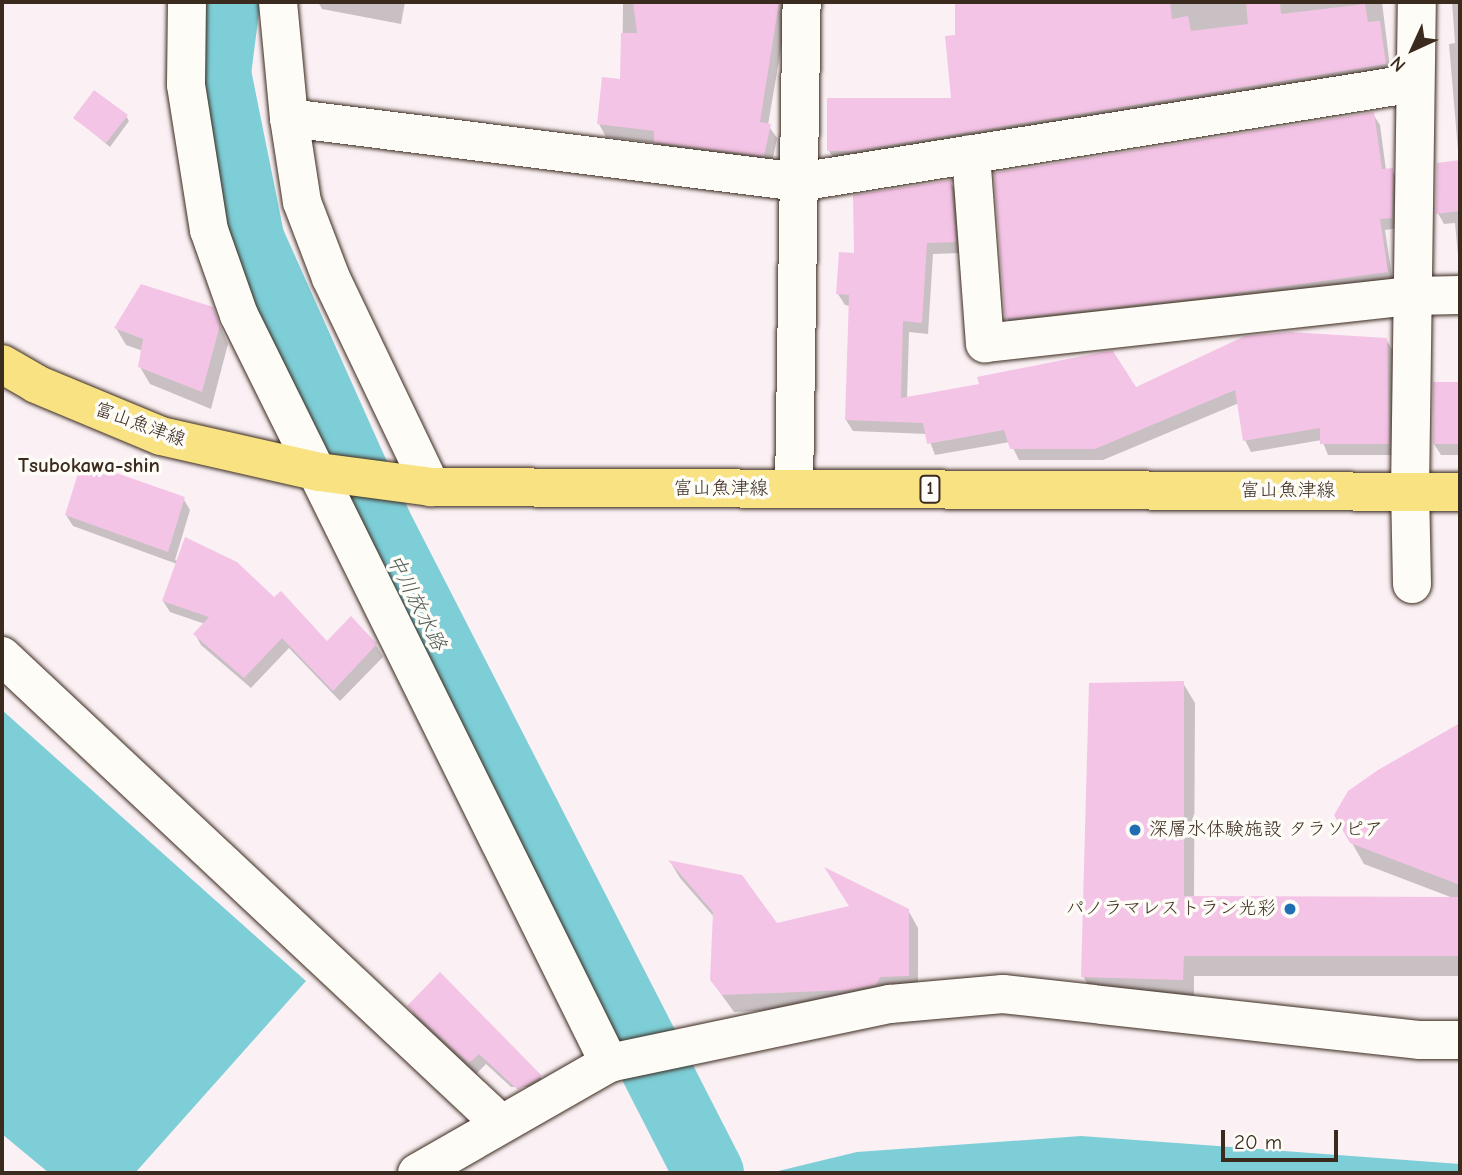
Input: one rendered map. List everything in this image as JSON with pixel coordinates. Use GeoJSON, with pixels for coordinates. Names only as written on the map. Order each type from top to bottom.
{"type":"FeatureCollection","features":[{"type":"Feature","properties":{"kind":"main road","name":"富山魚津線"},"geometry":{"type":"LineString","coordinates":[[2,365],[36,384],[161,436],[326,473],[416,486],[1460,492]]}},
{"type":"Feature","properties":{"kind":"street"},"geometry":{"type":"LineString","coordinates":[[187,2],[186,85],[209,230],[239,315],[326,473],[614,1062]]}},
{"type":"Feature","properties":{"kind":"street"},"geometry":{"type":"LineString","coordinates":[[278,2],[289,118],[302,202],[416,486]]}},
{"type":"Feature","properties":{"kind":"street"},"geometry":{"type":"LineString","coordinates":[[794,488],[802,2]]}},
{"type":"Feature","properties":{"kind":"street"},"geometry":{"type":"LineString","coordinates":[[1412,584],[1410,492],[1417,2]]}},
{"type":"Feature","properties":{"kind":"street"},"geometry":{"type":"LineString","coordinates":[[289,118],[799,182],[1415,83]]}},
{"type":"Feature","properties":{"kind":"street"},"geometry":{"type":"LineString","coordinates":[[971,154],[985,343],[1413,296],[1460,295]]}},
{"type":"Feature","properties":{"kind":"street"},"geometry":{"type":"LineString","coordinates":[[2,656],[501,1124]]}},
{"type":"Feature","properties":{"kind":"street"},"geometry":{"type":"LineString","coordinates":[[417,1173],[614,1062],[890,1004],[1003,994],[1326,1031],[1420,1040],[1460,1040]]}},
{"type":"Feature","properties":{"kind":"water"},"geometry":{"type":"Polygon","coordinates":[[[2,710],[306,981],[135,1173],[49,1173],[2,1134],[2,710]]]}},
{"type":"Feature","properties":{"kind":"water"},"geometry":{"type":"Polygon","coordinates":[[[1081,1136],[1460,1164],[1460,1173],[770,1173],[857,1152],[1081,1136]]]}},
{"type":"Feature","properties":{"kind":"building"},"geometry":{"type":"Polygon","coordinates":[[[633,2],[779,2],[760,122],[771,124],[764,156],[654,142],[654,131],[597,124],[602,77],[620,79],[621,33],[637,33],[633,2]]]}},
{"type":"Feature","properties":{"kind":"building"},"geometry":{"type":"Polygon","coordinates":[[[955,2],[1170,2],[1172,19],[1188,16],[1191,31],[1248,24],[1246,2],[1280,2],[1281,14],[1365,4],[1368,22],[1380,21],[1386,64],[852,151],[827,151],[827,98],[951,98],[945,36],[955,35],[955,2]]]}},
{"type":"Feature","properties":{"kind":"building"},"geometry":{"type":"Polygon","coordinates":[[[94,90],[128,115],[106,143],[73,118],[94,90]]]}},
{"type":"Feature","properties":{"kind":"building"},"geometry":{"type":"Polygon","coordinates":[[[1374,112],[1382,169],[1393,168],[1392,218],[1380,219],[1388,272],[1214,296],[1005,319],[994,173],[1374,112]]]}},
{"type":"Feature","properties":{"kind":"building"},"geometry":{"type":"Polygon","coordinates":[[[1460,160],[1460,211],[1436,214],[1437,163],[1460,160]]]}},
{"type":"Feature","properties":{"kind":"building"},"geometry":{"type":"Polygon","coordinates":[[[951,180],[956,242],[927,243],[922,323],[903,321],[901,398],[979,384],[977,377],[1103,352],[1113,351],[1136,387],[1245,336],[1290,332],[1387,338],[1389,444],[1320,444],[1320,428],[1243,441],[1235,390],[1095,449],[1010,449],[1004,430],[927,444],[923,423],[845,420],[849,295],[836,294],[839,252],[854,253],[853,195],[951,180]]]}},
{"type":"Feature","properties":{"kind":"building"},"geometry":{"type":"Polygon","coordinates":[[[141,284],[213,307],[220,325],[202,392],[138,367],[143,339],[114,328],[141,284]]]}},
{"type":"Feature","properties":{"kind":"building"},"geometry":{"type":"Polygon","coordinates":[[[1433,382],[1460,382],[1460,444],[1433,444],[1433,382]]]}},
{"type":"Feature","properties":{"kind":"building"},"geometry":{"type":"Polygon","coordinates":[[[82,461],[185,497],[168,552],[65,515],[82,461]]]}},
{"type":"Feature","properties":{"kind":"building"},"geometry":{"type":"Polygon","coordinates":[[[185,537],[237,562],[274,597],[281,591],[327,641],[351,616],[377,644],[333,691],[282,638],[244,678],[193,634],[209,617],[162,601],[185,537]]]}},
{"type":"Feature","properties":{"kind":"building","name":"深層水体験施設 タラソピア"},"geometry":{"type":"Polygon","coordinates":[[[1184,681],[1184,896],[1460,897],[1460,956],[1184,956],[1183,980],[1081,977],[1089,683],[1184,681]]]}},
{"type":"Feature","properties":{"kind":"building"},"geometry":{"type":"Polygon","coordinates":[[[1460,723],[1460,885],[1350,843],[1334,815],[1348,791],[1378,770],[1460,723]]]}},
{"type":"Feature","properties":{"kind":"building"},"geometry":{"type":"Polygon","coordinates":[[[668,860],[742,875],[777,923],[849,906],[824,867],[909,909],[909,976],[880,977],[876,985],[848,990],[722,995],[710,980],[713,912],[668,860]]]}},
{"type":"Feature","properties":{"kind":"building"},"geometry":{"type":"Polygon","coordinates":[[[440,972],[542,1076],[518,1090],[479,1054],[469,1063],[407,1006],[440,972]]]}},
{"type":"Feature","properties":{"kind":"waterway","name":"中川放水路"},"geometry":{"type":"LineString","coordinates":[[225,2],[216,73],[250,241],[378,527],[709,1173]]}},
{"type":"Feature","properties":{"kind":"place","name":"深層水体験施設 タラソピア"},"geometry":{"type":"Point","coordinates":[1135,830]}},
{"type":"Feature","properties":{"kind":"place","name":"パノラマレストラン光彩"},"geometry":{"type":"Point","coordinates":[1290,909]}},
{"type":"Feature","properties":{"kind":"district","name":"Tsubokawa-shin"},"geometry":{"type":"Point","coordinates":[89,465]}}]}
